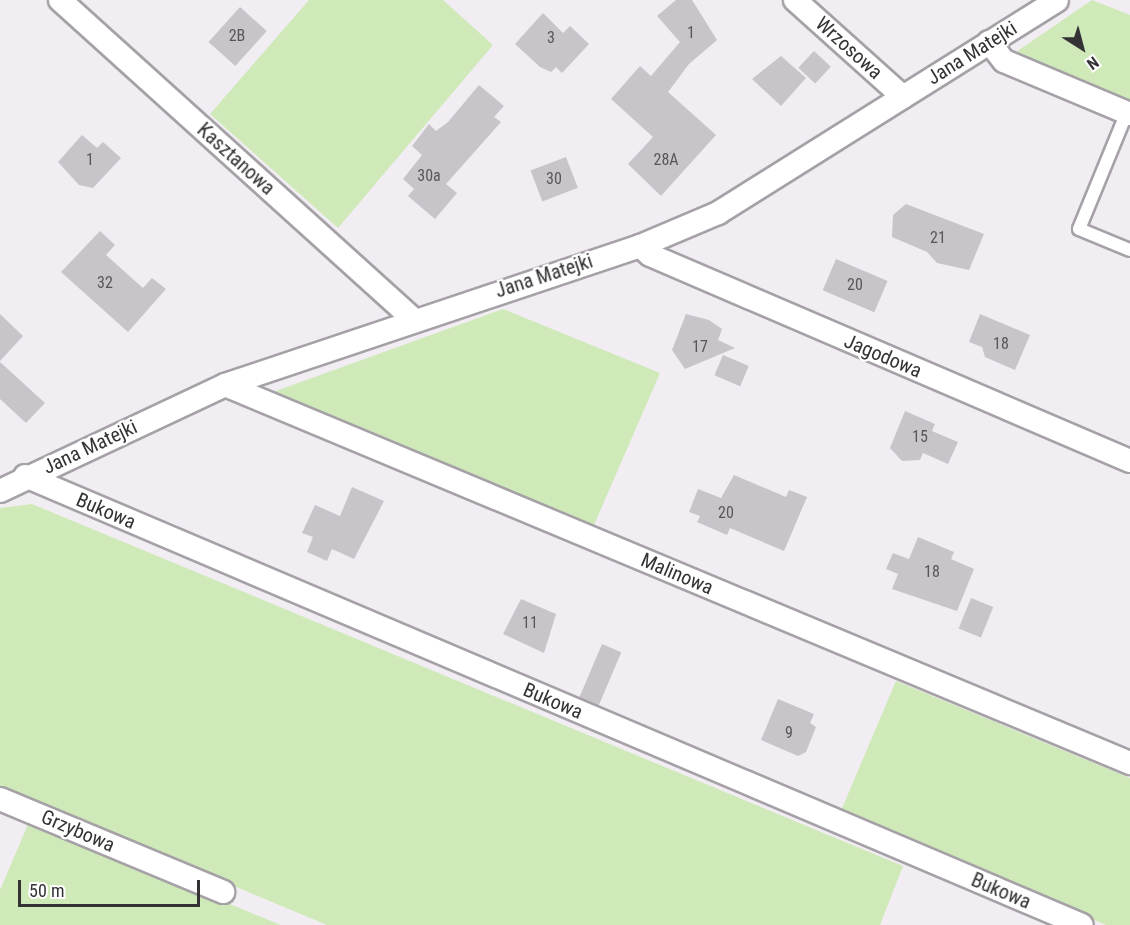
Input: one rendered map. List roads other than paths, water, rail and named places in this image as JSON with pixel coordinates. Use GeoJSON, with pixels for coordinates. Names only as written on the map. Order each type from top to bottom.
{"type":"FeatureCollection","features":[{"type":"Feature","properties":{"kind":"street","name":"Kasztanowa"},"geometry":{"type":"LineString","coordinates":[[60,0],[412,318]]}},
{"type":"Feature","properties":{"kind":"street","name":"Wrzosowa"},"geometry":{"type":"LineString","coordinates":[[795,0],[903,96]]}},
{"type":"Feature","properties":{"kind":"street","name":"Jana Matejki"},"geometry":{"type":"LineString","coordinates":[[0,491],[25,476],[225,385],[412,318],[639,246],[718,213],[1057,0]]}},
{"type":"Feature","properties":{"kind":"street"},"geometry":{"type":"LineString","coordinates":[[989,42],[1004,60],[1128,113]]}},
{"type":"Feature","properties":{"kind":"street","name":"Jagodowa"},"geometry":{"type":"LineString","coordinates":[[639,246],[650,255],[1130,461]]}},
{"type":"Feature","properties":{"kind":"street","name":"Malinowa"},"geometry":{"type":"LineString","coordinates":[[225,385],[1130,763]]}},
{"type":"Feature","properties":{"kind":"street","name":"Bukowa"},"geometry":{"type":"LineString","coordinates":[[25,476],[1082,925]]}},
{"type":"Feature","properties":{"kind":"street","name":"Grzybowa"},"geometry":{"type":"LineString","coordinates":[[0,799],[223,892]]}},
{"type":"Feature","properties":{"kind":"lane"},"geometry":{"type":"LineString","coordinates":[[1128,113],[1079,229],[1130,250]]}}]}
